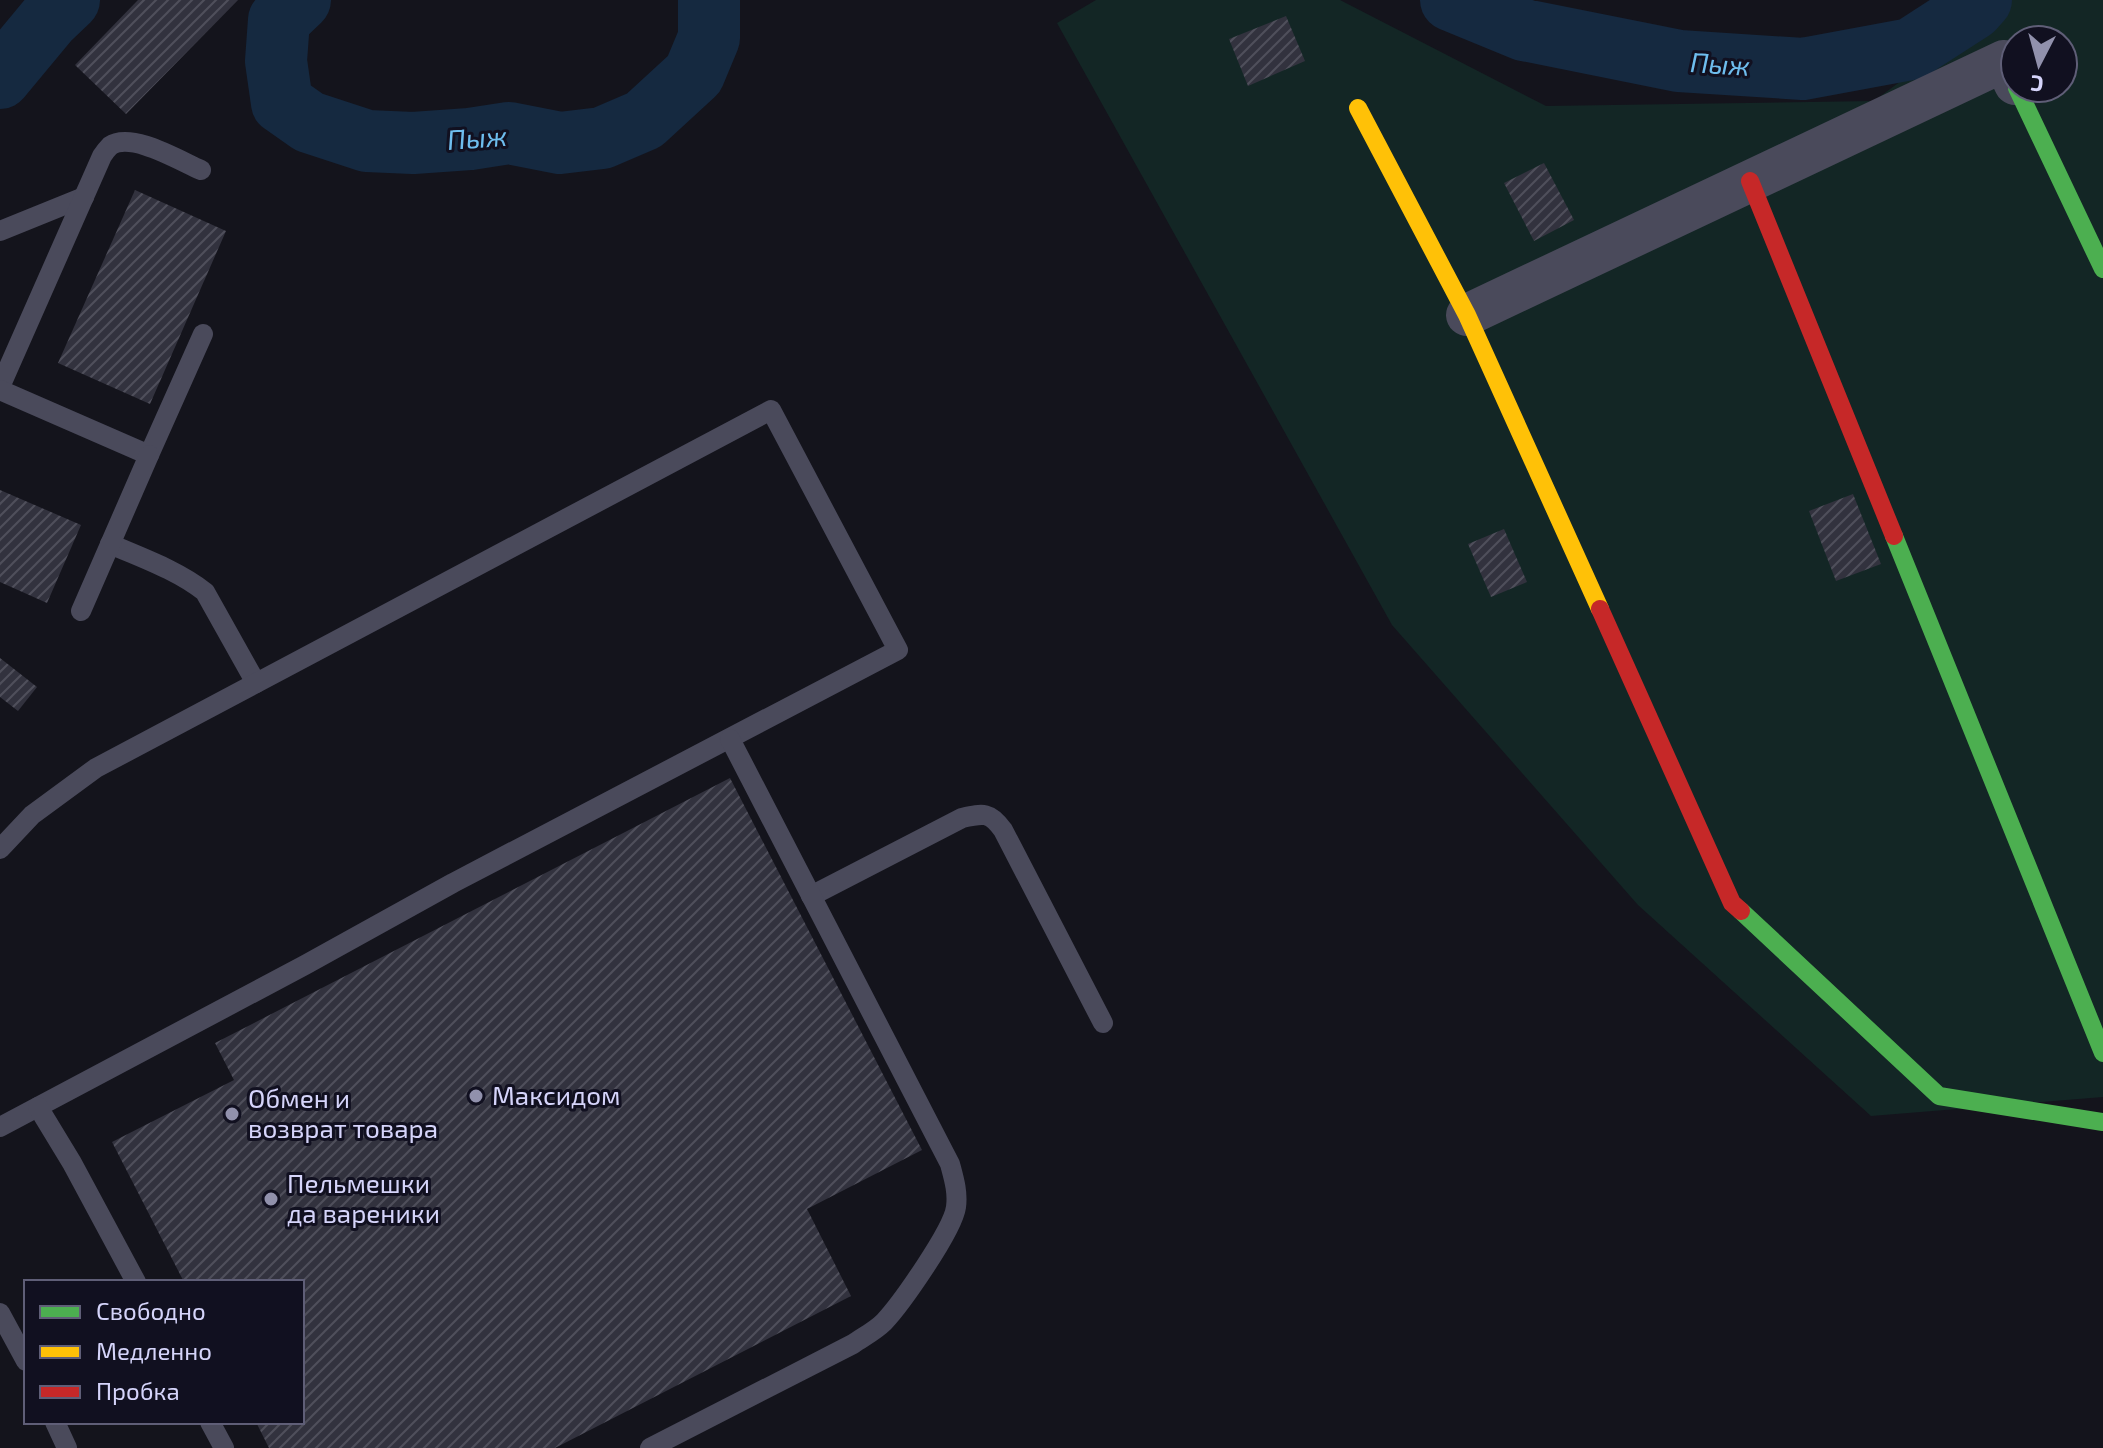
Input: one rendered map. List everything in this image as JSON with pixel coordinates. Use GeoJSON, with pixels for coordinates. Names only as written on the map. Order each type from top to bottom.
{"type":"FeatureCollection","features":[{"type":"Feature","properties":{"kind":"street"},"geometry":{"type":"LineString","coordinates":[[1467,315],[1999,63]]}},
{"type":"Feature","properties":{"kind":"street"},"geometry":{"type":"LineString","coordinates":[[2025,104],[2103,269]]}},
{"type":"Feature","properties":{"kind":"street"},"geometry":{"type":"LineString","coordinates":[[1358,108],[1467,315],[1732,903],[1939,1096],[2103,1122]]}},
{"type":"Feature","properties":{"kind":"street"},"geometry":{"type":"LineString","coordinates":[[1750,181],[2103,1053]]}},
{"type":"Feature","properties":{"kind":"lane"},"geometry":{"type":"LineString","coordinates":[[149,455],[0,388],[102,156],[111,145],[125,141],[141,144],[201,170]]}},
{"type":"Feature","properties":{"kind":"lane"},"geometry":{"type":"LineString","coordinates":[[0,231],[84,197]]}},
{"type":"Feature","properties":{"kind":"lane"},"geometry":{"type":"LineString","coordinates":[[81,611],[203,334]]}},
{"type":"Feature","properties":{"kind":"lane"},"geometry":{"type":"LineString","coordinates":[[0,849],[32,815],[96,768],[771,410],[898,650],[397,913],[0,1127]]}},
{"type":"Feature","properties":{"kind":"lane"},"geometry":{"type":"LineString","coordinates":[[110,544],[193,582],[205,592],[256,683]]}},
{"type":"Feature","properties":{"kind":"lane"},"geometry":{"type":"LineString","coordinates":[[650,1448],[853,1344],[882,1324],[914,1283],[948,1229],[956,1209],[957,1187],[950,1164],[730,739]]}},
{"type":"Feature","properties":{"kind":"lane"},"geometry":{"type":"LineString","coordinates":[[811,896],[962,818],[981,814],[994,818],[1103,1023]]}},
{"type":"Feature","properties":{"kind":"lane"},"geometry":{"type":"LineString","coordinates":[[38,1107],[135,1280]]}},
{"type":"Feature","properties":{"kind":"lane"},"geometry":{"type":"LineString","coordinates":[[0,1313],[24,1357]]}},
{"type":"Feature","properties":{"kind":"lane"},"geometry":{"type":"LineString","coordinates":[[56,1424],[67,1448]]}},
{"type":"Feature","properties":{"kind":"lane"},"geometry":{"type":"LineString","coordinates":[[211,1424],[224,1448]]}},
{"type":"Feature","properties":{"kind":"green space"},"geometry":{"type":"Polygon","coordinates":[[[1096,0],[1340,0],[1546,106],[1874,101],[2010,0],[2103,0],[2103,1097],[1871,1116],[1638,905],[1392,625],[1057,23],[1096,0]]]}},
{"type":"Feature","properties":{"kind":"building"},"geometry":{"type":"Polygon","coordinates":[[[138,0],[238,0],[126,114],[75,65],[138,0]]]}},
{"type":"Feature","properties":{"kind":"building"},"geometry":{"type":"Polygon","coordinates":[[[1286,16],[1305,61],[1248,86],[1229,39],[1286,16]]]}},
{"type":"Feature","properties":{"kind":"building"},"geometry":{"type":"Polygon","coordinates":[[[1544,163],[1574,220],[1534,241],[1504,183],[1544,163]]]}},
{"type":"Feature","properties":{"kind":"building"},"geometry":{"type":"Polygon","coordinates":[[[135,190],[226,231],[150,404],[58,363],[135,190]]]}},
{"type":"Feature","properties":{"kind":"building"},"geometry":{"type":"Polygon","coordinates":[[[0,490],[81,525],[47,603],[0,582],[0,490]]]}},
{"type":"Feature","properties":{"kind":"building"},"geometry":{"type":"Polygon","coordinates":[[[1853,494],[1881,564],[1836,581],[1809,511],[1853,494]]]}},
{"type":"Feature","properties":{"kind":"building"},"geometry":{"type":"Polygon","coordinates":[[[1504,529],[1527,582],[1491,597],[1468,544],[1504,529]]]}},
{"type":"Feature","properties":{"kind":"building"},"geometry":{"type":"Polygon","coordinates":[[[0,658],[37,687],[18,711],[0,697],[0,658]]]}},
{"type":"Feature","properties":{"kind":"building"},"geometry":{"type":"Polygon","coordinates":[[[730,778],[922,1150],[807,1209],[851,1296],[555,1448],[269,1448],[257,1424],[304,1424],[304,1280],[183,1280],[112,1142],[234,1080],[215,1043],[730,778]]]}},
{"type":"Feature","properties":{"kind":"waterway","name":"Пыж"},"geometry":{"type":"LineString","coordinates":[[0,78],[69,0]]}},
{"type":"Feature","properties":{"kind":"waterway","name":"Пыж"},"geometry":{"type":"LineString","coordinates":[[300,0],[279,20],[276,61],[282,103],[309,122],[367,141],[413,143],[509,133],[560,143],[602,138],[644,120],[694,74],[709,38],[709,0]]}},
{"type":"Feature","properties":{"kind":"waterway","name":"Пыж"},"geometry":{"type":"LineString","coordinates":[[1451,0],[1524,30],[1679,61],[1803,69],[1911,49],[1973,9],[1981,0]]}},
{"type":"Feature","properties":{"kind":"traffic: fast"},"geometry":{"type":"LineString","coordinates":[[2025,104],[2103,269]]}},
{"type":"Feature","properties":{"kind":"traffic: fast"},"geometry":{"type":"LineString","coordinates":[[1894,536],[2103,1053]]}},
{"type":"Feature","properties":{"kind":"traffic: fast"},"geometry":{"type":"LineString","coordinates":[[1741,911],[1939,1096],[2103,1122]]}},
{"type":"Feature","properties":{"kind":"traffic: slow"},"geometry":{"type":"LineString","coordinates":[[1358,108],[1467,315],[1600,609]]}},
{"type":"Feature","properties":{"kind":"traffic: jam"},"geometry":{"type":"LineString","coordinates":[[1750,181],[1894,536]]}},
{"type":"Feature","properties":{"kind":"traffic: jam"},"geometry":{"type":"LineString","coordinates":[[1600,609],[1732,903],[1741,911]]}},
{"type":"Feature","properties":{"kind":"place","name":"Максидом"},"geometry":{"type":"Point","coordinates":[476,1096]}},
{"type":"Feature","properties":{"kind":"place","name":"Обмен и возврат товара"},"geometry":{"type":"Point","coordinates":[232,1114]}},
{"type":"Feature","properties":{"kind":"place","name":"Пельмешки да вареники"},"geometry":{"type":"Point","coordinates":[271,1199]}}]}
